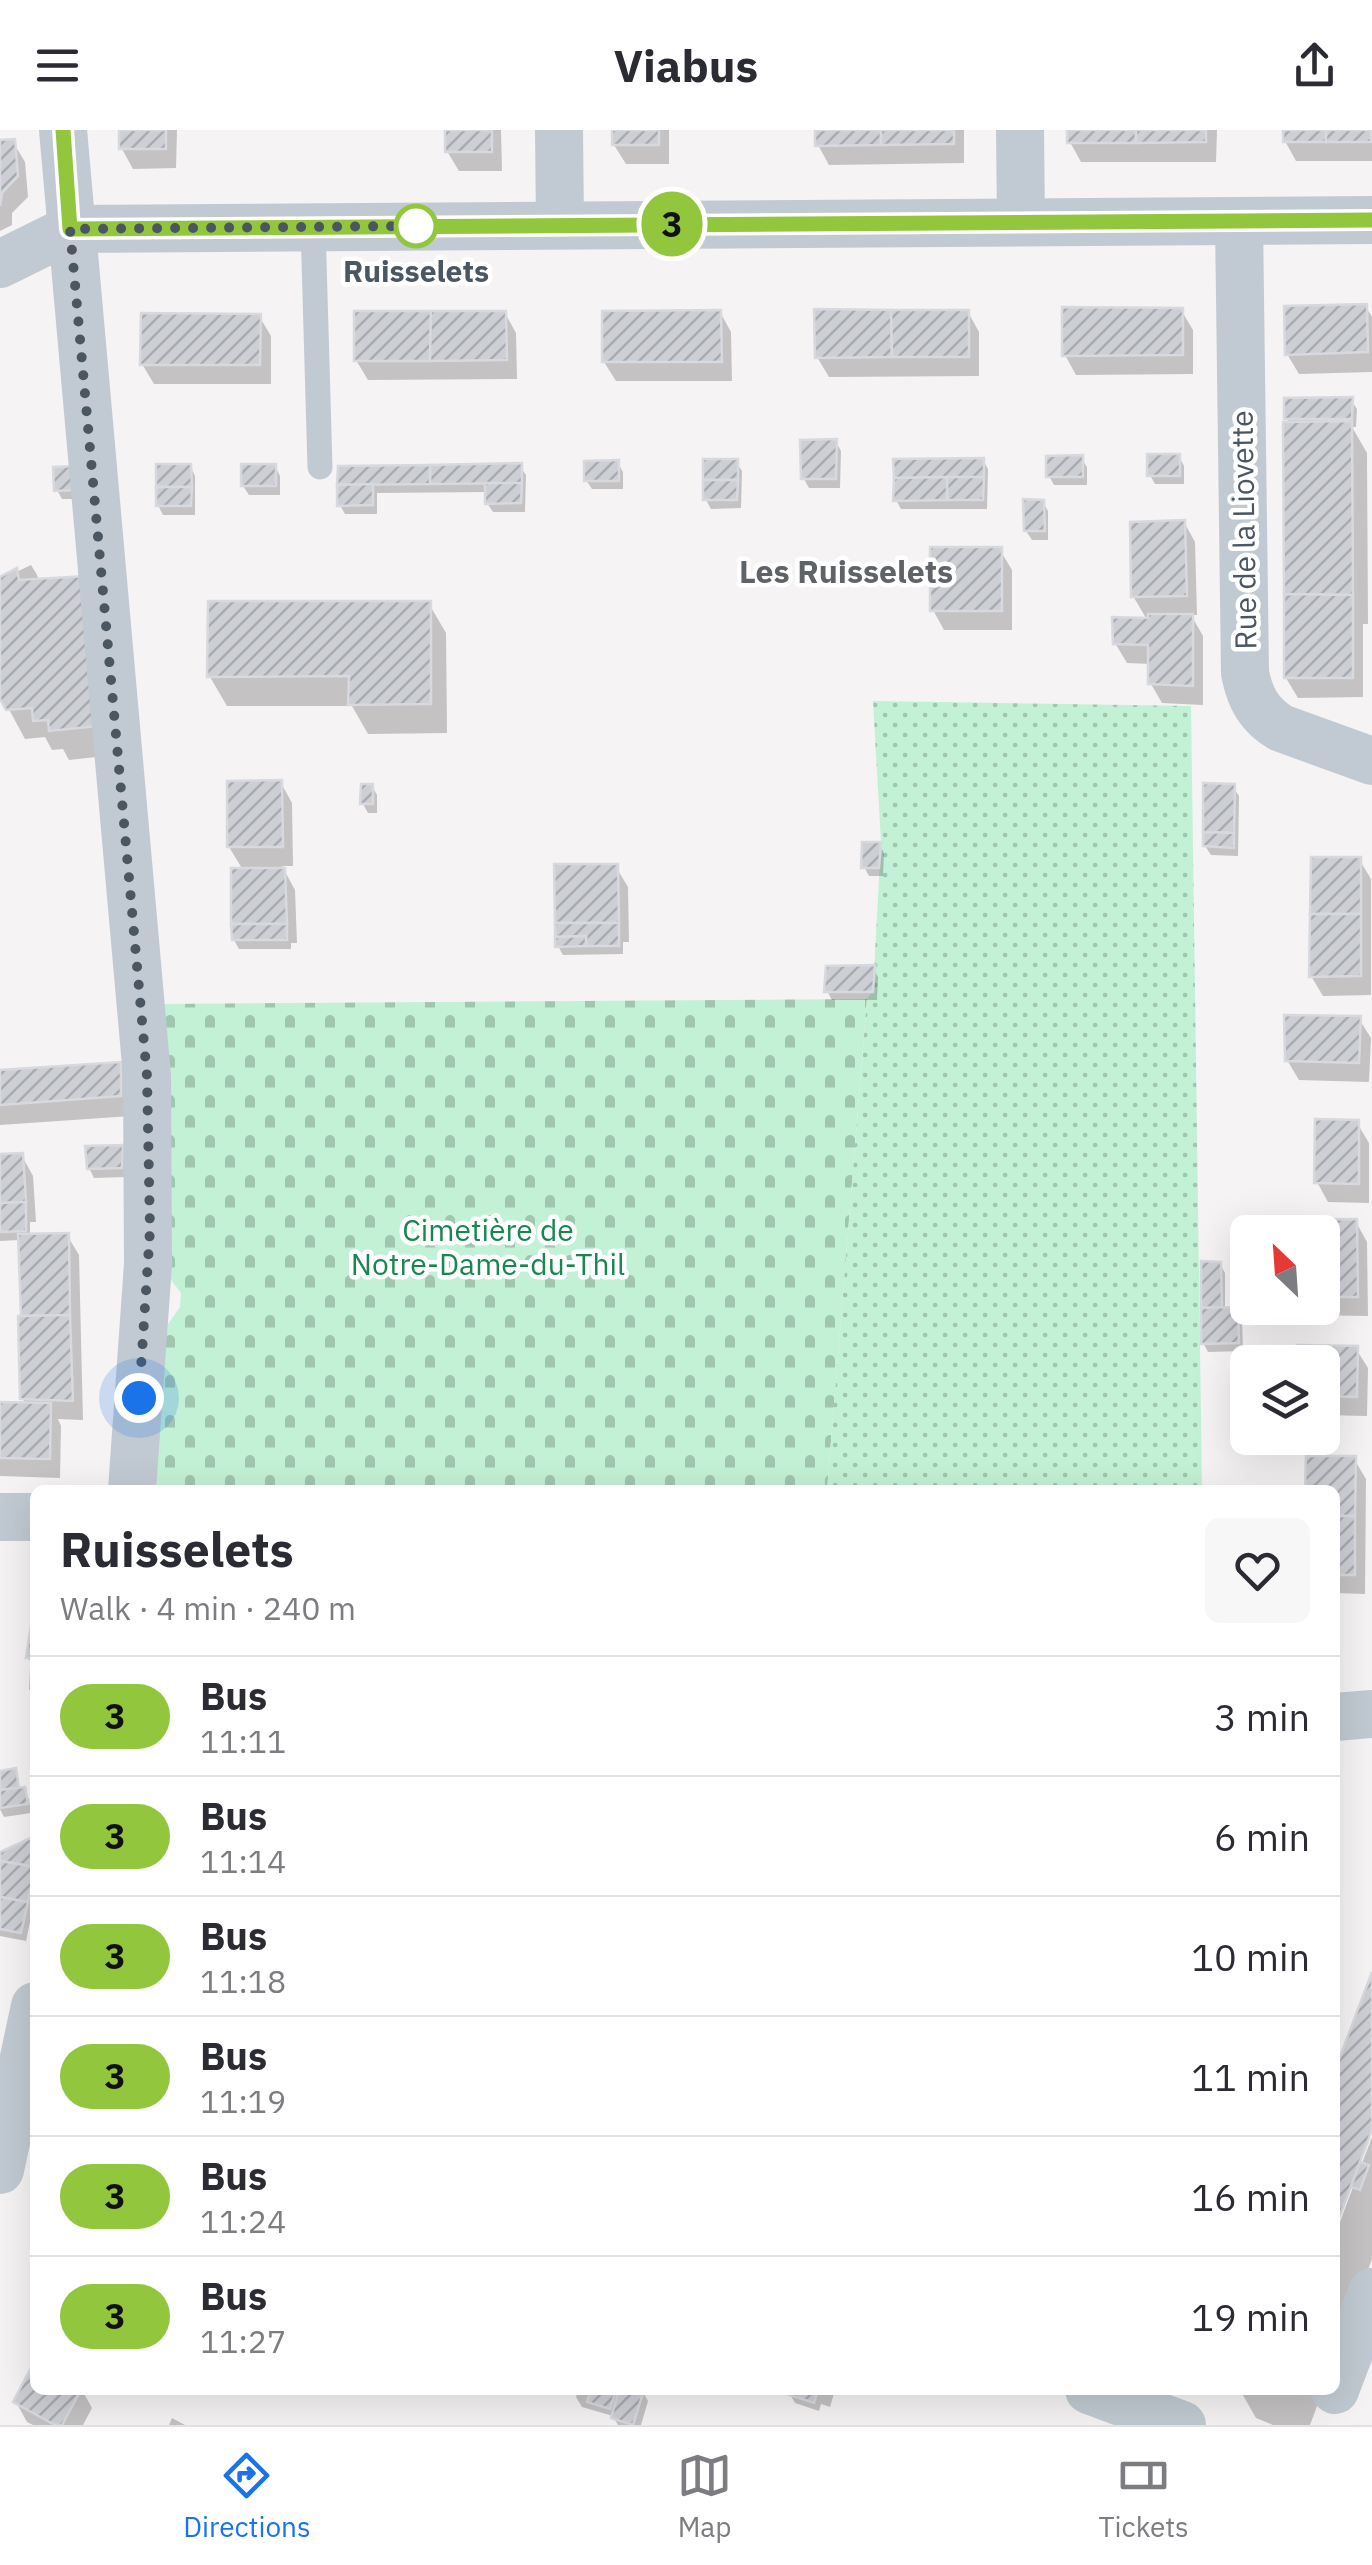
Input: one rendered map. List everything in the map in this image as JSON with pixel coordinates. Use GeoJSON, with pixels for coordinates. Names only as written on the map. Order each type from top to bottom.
{"type":"FeatureCollection","features":[{"type":"Feature","properties":{"kind":"street"},"geometry":{"type":"LineString","coordinates":[[63,130],[148,1096],[148,1264],[132,1485]]}},
{"type":"Feature","properties":{"kind":"street"},"geometry":{"type":"LineString","coordinates":[[558,130],[560,224]]}},
{"type":"Feature","properties":{"kind":"street"},"geometry":{"type":"LineString","coordinates":[[1020,130],[1021,222]]}},
{"type":"Feature","properties":{"kind":"street"},"geometry":{"type":"LineString","coordinates":[[0,264],[70,229],[1372,220]]}},
{"type":"Feature","properties":{"kind":"street","name":"Rue de la Liovette"},"geometry":{"type":"LineString","coordinates":[[1239,221],[1244,673],[1248,692],[1268,721],[1372,761]]}},
{"type":"Feature","properties":{"kind":"street"},"geometry":{"type":"LineString","coordinates":[[0,1517],[30,1517]]}},
{"type":"Feature","properties":{"kind":"street"},"geometry":{"type":"LineString","coordinates":[[1340,1717],[1372,1714]]}},
{"type":"Feature","properties":{"kind":"street"},"geometry":{"type":"LineString","coordinates":[[0,2170],[29,2071]]}},
{"type":"Feature","properties":{"kind":"street"},"geometry":{"type":"LineString","coordinates":[[1340,2377],[1372,2292]]}},
{"type":"Feature","properties":{"kind":"street"},"geometry":{"type":"LineString","coordinates":[[1102,2395],[1182,2425]]}},
{"type":"Feature","properties":{"kind":"street"},"geometry":{"type":"LineString","coordinates":[[1322,2425],[1333,2395]]}},
{"type":"Feature","properties":{"kind":"lane"},"geometry":{"type":"LineString","coordinates":[[313,226],[320,468]]}},
{"type":"Feature","properties":{"kind":"green space"},"geometry":{"type":"Polygon","coordinates":[[[873,701],[1191,706],[1202,1485],[827,1485],[867,999],[873,991],[881,842],[873,701]]]}},
{"type":"Feature","properties":{"kind":"green space","name":"Cimetière de Notre-Dame-du-Thil"},"geometry":{"type":"Polygon","coordinates":[[[867,999],[827,1485],[151,1485],[164,1330],[180,1307],[181,1293],[162,1268],[163,1004],[867,999]]]}},
{"type":"Feature","properties":{"kind":"building"},"geometry":{"type":"Polygon","coordinates":[[[119,130],[166,130],[166,149],[119,149],[119,130]]]}},
{"type":"Feature","properties":{"kind":"building"},"geometry":{"type":"Polygon","coordinates":[[[445,130],[492,130],[492,152],[445,152],[445,130]]]}},
{"type":"Feature","properties":{"kind":"building"},"geometry":{"type":"Polygon","coordinates":[[[612,130],[659,130],[659,145],[612,145],[612,130]]]}},
{"type":"Feature","properties":{"kind":"building"},"geometry":{"type":"Polygon","coordinates":[[[815,130],[881,130],[881,145],[815,146],[815,130]]]}},
{"type":"Feature","properties":{"kind":"building"},"geometry":{"type":"Polygon","coordinates":[[[881,130],[954,130],[954,144],[881,145],[881,130]]]}},
{"type":"Feature","properties":{"kind":"building"},"geometry":{"type":"Polygon","coordinates":[[[1067,130],[1136,130],[1136,143],[1067,143],[1067,130]]]}},
{"type":"Feature","properties":{"kind":"building"},"geometry":{"type":"Polygon","coordinates":[[[1136,130],[1206,130],[1206,142],[1136,143],[1136,130]]]}},
{"type":"Feature","properties":{"kind":"building"},"geometry":{"type":"Polygon","coordinates":[[[1283,130],[1326,130],[1326,142],[1283,142],[1283,130]]]}},
{"type":"Feature","properties":{"kind":"building"},"geometry":{"type":"Polygon","coordinates":[[[1326,130],[1371,130],[1371,142],[1326,142],[1326,130]]]}},
{"type":"Feature","properties":{"kind":"building"},"geometry":{"type":"Polygon","coordinates":[[[15,139],[18,176],[2,193],[0,206],[0,140],[15,139]]]}},
{"type":"Feature","properties":{"kind":"building"},"geometry":{"type":"Polygon","coordinates":[[[1367,304],[1368,352],[1285,355],[1284,306],[1367,304]]]}},
{"type":"Feature","properties":{"kind":"building"},"geometry":{"type":"Polygon","coordinates":[[[1062,307],[1183,308],[1183,355],[1062,356],[1062,307]]]}},
{"type":"Feature","properties":{"kind":"building"},"geometry":{"type":"Polygon","coordinates":[[[814,309],[891,310],[892,357],[815,358],[814,309]]]}},
{"type":"Feature","properties":{"kind":"building"},"geometry":{"type":"Polygon","coordinates":[[[721,310],[722,362],[602,362],[602,311],[721,310]]]}},
{"type":"Feature","properties":{"kind":"building"},"geometry":{"type":"Polygon","coordinates":[[[891,310],[969,310],[969,357],[892,357],[891,310]]]}},
{"type":"Feature","properties":{"kind":"building"},"geometry":{"type":"Polygon","coordinates":[[[354,311],[431,311],[430,361],[354,361],[354,311]]]}},
{"type":"Feature","properties":{"kind":"building"},"geometry":{"type":"Polygon","coordinates":[[[431,311],[506,311],[507,360],[430,361],[431,311]]]}},
{"type":"Feature","properties":{"kind":"building"},"geometry":{"type":"Polygon","coordinates":[[[141,313],[261,314],[260,365],[140,365],[141,313]]]}},
{"type":"Feature","properties":{"kind":"building"},"geometry":{"type":"Polygon","coordinates":[[[1353,397],[1352,419],[1284,419],[1284,398],[1353,397]]]}},
{"type":"Feature","properties":{"kind":"building"},"geometry":{"type":"Polygon","coordinates":[[[1352,421],[1353,595],[1284,594],[1283,422],[1352,421]]]}},
{"type":"Feature","properties":{"kind":"building"},"geometry":{"type":"Polygon","coordinates":[[[837,439],[836,479],[801,479],[800,440],[837,439]]]}},
{"type":"Feature","properties":{"kind":"building"},"geometry":{"type":"Polygon","coordinates":[[[1147,454],[1180,454],[1180,476],[1147,476],[1147,454]]]}},
{"type":"Feature","properties":{"kind":"building"},"geometry":{"type":"Polygon","coordinates":[[[1083,455],[1083,477],[1046,477],[1046,456],[1083,455]]]}},
{"type":"Feature","properties":{"kind":"building"},"geometry":{"type":"Polygon","coordinates":[[[984,458],[984,477],[894,478],[893,459],[984,458]]]}},
{"type":"Feature","properties":{"kind":"building"},"geometry":{"type":"Polygon","coordinates":[[[703,459],[738,459],[738,480],[703,480],[703,459]]]}},
{"type":"Feature","properties":{"kind":"building"},"geometry":{"type":"Polygon","coordinates":[[[619,460],[619,481],[584,481],[584,461],[619,460]]]}},
{"type":"Feature","properties":{"kind":"building"},"geometry":{"type":"Polygon","coordinates":[[[522,463],[522,483],[430,484],[430,465],[522,463]]]}},
{"type":"Feature","properties":{"kind":"building"},"geometry":{"type":"Polygon","coordinates":[[[156,464],[191,464],[192,487],[156,487],[156,464]]]}},
{"type":"Feature","properties":{"kind":"building"},"geometry":{"type":"Polygon","coordinates":[[[241,464],[276,464],[276,486],[241,486],[241,464]]]}},
{"type":"Feature","properties":{"kind":"building"},"geometry":{"type":"Polygon","coordinates":[[[430,465],[430,484],[337,485],[338,466],[430,465]]]}},
{"type":"Feature","properties":{"kind":"building"},"geometry":{"type":"Polygon","coordinates":[[[77,466],[79,490],[54,491],[53,467],[77,466]]]}},
{"type":"Feature","properties":{"kind":"building"},"geometry":{"type":"Polygon","coordinates":[[[947,477],[984,477],[983,500],[947,500],[947,477]]]}},
{"type":"Feature","properties":{"kind":"building"},"geometry":{"type":"Polygon","coordinates":[[[947,477],[947,500],[893,501],[894,478],[947,477]]]}},
{"type":"Feature","properties":{"kind":"building"},"geometry":{"type":"Polygon","coordinates":[[[703,480],[738,480],[737,500],[703,500],[703,480]]]}},
{"type":"Feature","properties":{"kind":"building"},"geometry":{"type":"Polygon","coordinates":[[[485,483],[522,483],[521,503],[485,504],[485,483]]]}},
{"type":"Feature","properties":{"kind":"building"},"geometry":{"type":"Polygon","coordinates":[[[373,484],[373,505],[337,506],[337,485],[373,484]]]}},
{"type":"Feature","properties":{"kind":"building"},"geometry":{"type":"Polygon","coordinates":[[[156,487],[192,487],[191,506],[156,506],[156,487]]]}},
{"type":"Feature","properties":{"kind":"building"},"geometry":{"type":"Polygon","coordinates":[[[1023,499],[1044,500],[1045,531],[1024,531],[1023,499]]]}},
{"type":"Feature","properties":{"kind":"building"},"geometry":{"type":"Polygon","coordinates":[[[1185,520],[1187,596],[1131,597],[1130,522],[1185,520]]]}},
{"type":"Feature","properties":{"kind":"building"},"geometry":{"type":"Polygon","coordinates":[[[930,547],[1002,547],[1002,611],[930,611],[930,547]]]}},
{"type":"Feature","properties":{"kind":"building"},"geometry":{"type":"Polygon","coordinates":[[[17,568],[19,580],[86,576],[99,726],[49,731],[48,720],[33,721],[32,708],[6,710],[0,699],[0,577],[17,568]]]}},
{"type":"Feature","properties":{"kind":"building"},"geometry":{"type":"Polygon","coordinates":[[[1284,594],[1353,595],[1353,678],[1284,678],[1284,594]]]}},
{"type":"Feature","properties":{"kind":"building"},"geometry":{"type":"Polygon","coordinates":[[[208,601],[431,601],[431,704],[348,705],[349,676],[207,677],[208,601]]]}},
{"type":"Feature","properties":{"kind":"building"},"geometry":{"type":"Polygon","coordinates":[[[1148,614],[1193,614],[1193,686],[1148,684],[1148,645],[1113,644],[1112,617],[1148,618],[1148,614]]]}},
{"type":"Feature","properties":{"kind":"building"},"geometry":{"type":"Polygon","coordinates":[[[282,780],[283,847],[227,847],[227,781],[282,780]]]}},
{"type":"Feature","properties":{"kind":"building"},"geometry":{"type":"Polygon","coordinates":[[[1203,783],[1235,784],[1234,833],[1203,832],[1203,783]]]}},
{"type":"Feature","properties":{"kind":"building"},"geometry":{"type":"Polygon","coordinates":[[[361,784],[373,784],[373,804],[360,804],[361,784]]]}},
{"type":"Feature","properties":{"kind":"building"},"geometry":{"type":"Polygon","coordinates":[[[1203,832],[1234,833],[1234,848],[1203,846],[1203,832]]]}},
{"type":"Feature","properties":{"kind":"building"},"geometry":{"type":"Polygon","coordinates":[[[862,842],[881,842],[879,868],[861,868],[862,842]]]}},
{"type":"Feature","properties":{"kind":"building"},"geometry":{"type":"Polygon","coordinates":[[[1311,857],[1361,857],[1361,914],[1310,914],[1311,857]]]}},
{"type":"Feature","properties":{"kind":"building"},"geometry":{"type":"Polygon","coordinates":[[[554,864],[618,864],[619,923],[555,923],[554,864]]]}},
{"type":"Feature","properties":{"kind":"building"},"geometry":{"type":"Polygon","coordinates":[[[231,868],[285,868],[287,924],[231,924],[231,868]]]}},
{"type":"Feature","properties":{"kind":"building"},"geometry":{"type":"Polygon","coordinates":[[[1310,914],[1361,914],[1361,976],[1309,977],[1310,914]]]}},
{"type":"Feature","properties":{"kind":"building"},"geometry":{"type":"Polygon","coordinates":[[[555,923],[619,923],[619,946],[586,946],[586,936],[555,937],[555,923]]]}},
{"type":"Feature","properties":{"kind":"building"},"geometry":{"type":"Polygon","coordinates":[[[231,924],[287,924],[287,940],[232,940],[231,924]]]}},
{"type":"Feature","properties":{"kind":"building"},"geometry":{"type":"Polygon","coordinates":[[[586,936],[586,946],[555,947],[555,937],[586,936]]]}},
{"type":"Feature","properties":{"kind":"building"},"geometry":{"type":"Polygon","coordinates":[[[875,965],[873,992],[824,992],[826,966],[875,965]]]}},
{"type":"Feature","properties":{"kind":"building"},"geometry":{"type":"Polygon","coordinates":[[[1284,1015],[1361,1016],[1359,1063],[1285,1061],[1284,1015]]]}},
{"type":"Feature","properties":{"kind":"building"},"geometry":{"type":"Polygon","coordinates":[[[121,1062],[121,1096],[0,1105],[0,1070],[121,1062]]]}},
{"type":"Feature","properties":{"kind":"building"},"geometry":{"type":"Polygon","coordinates":[[[1315,1119],[1359,1120],[1359,1184],[1314,1183],[1315,1119]]]}},
{"type":"Feature","properties":{"kind":"building"},"geometry":{"type":"Polygon","coordinates":[[[123,1145],[122,1168],[87,1169],[85,1146],[123,1145]]]}},
{"type":"Feature","properties":{"kind":"building"},"geometry":{"type":"Polygon","coordinates":[[[23,1153],[26,1202],[0,1203],[0,1154],[23,1153]]]}},
{"type":"Feature","properties":{"kind":"building"},"geometry":{"type":"Polygon","coordinates":[[[26,1202],[26,1231],[0,1232],[0,1203],[26,1202]]]}},
{"type":"Feature","properties":{"kind":"building"},"geometry":{"type":"Polygon","coordinates":[[[1340,1219],[1357,1219],[1358,1297],[1340,1297],[1340,1219]]]}},
{"type":"Feature","properties":{"kind":"building"},"geometry":{"type":"Polygon","coordinates":[[[69,1233],[70,1315],[21,1316],[18,1234],[69,1233]]]}},
{"type":"Feature","properties":{"kind":"building"},"geometry":{"type":"Polygon","coordinates":[[[1201,1261],[1221,1262],[1222,1307],[1201,1308],[1201,1261]]]}},
{"type":"Feature","properties":{"kind":"building"},"geometry":{"type":"Polygon","coordinates":[[[1230,1307],[1230,1325],[1238,1325],[1239,1343],[1201,1344],[1201,1308],[1230,1307]]]}},
{"type":"Feature","properties":{"kind":"building"},"geometry":{"type":"Polygon","coordinates":[[[70,1315],[73,1401],[20,1399],[18,1316],[70,1315]]]}},
{"type":"Feature","properties":{"kind":"building"},"geometry":{"type":"Polygon","coordinates":[[[1340,1346],[1358,1346],[1357,1397],[1340,1397],[1340,1346]]]}},
{"type":"Feature","properties":{"kind":"building"},"geometry":{"type":"Polygon","coordinates":[[[0,1402],[51,1403],[50,1459],[0,1458],[0,1402]]]}},
{"type":"Feature","properties":{"kind":"building"},"geometry":{"type":"Polygon","coordinates":[[[1306,1456],[1356,1456],[1355,1516],[1340,1516],[1340,1485],[1305,1485],[1306,1456]]]}},
{"type":"Feature","properties":{"kind":"building"},"geometry":{"type":"Polygon","coordinates":[[[1340,1516],[1355,1516],[1355,1575],[1340,1575],[1340,1516]]]}},
{"type":"Feature","properties":{"kind":"building"},"geometry":{"type":"Polygon","coordinates":[[[16,1768],[19,1788],[0,1790],[0,1771],[16,1768]]]}},
{"type":"Feature","properties":{"kind":"building"},"geometry":{"type":"Polygon","coordinates":[[[25,1787],[28,1804],[0,1808],[0,1790],[25,1787]]]}},
{"type":"Feature","properties":{"kind":"building"},"geometry":{"type":"Polygon","coordinates":[[[30,1838],[30,1866],[0,1861],[0,1852],[30,1838]]]}},
{"type":"Feature","properties":{"kind":"building"},"geometry":{"type":"Polygon","coordinates":[[[0,1861],[30,1866],[28,1902],[0,1897],[0,1861]]]}},
{"type":"Feature","properties":{"kind":"building"},"geometry":{"type":"Polygon","coordinates":[[[0,1897],[28,1902],[21,1933],[0,1929],[0,1897]]]}},
{"type":"Feature","properties":{"kind":"building"},"geometry":{"type":"Polygon","coordinates":[[[1372,1972],[1372,2130],[1340,2215],[1340,2057],[1372,1972]]]}},
{"type":"Feature","properties":{"kind":"building"},"geometry":{"type":"Polygon","coordinates":[[[1360,2162],[1369,2165],[1360,2190],[1351,2187],[1360,2162]]]}},
{"type":"Feature","properties":{"kind":"building"},"geometry":{"type":"Polygon","coordinates":[[[30,2370],[30,2395],[78,2395],[62,2425],[13,2402],[30,2370]]]}},
{"type":"Feature","properties":{"kind":"building"},"geometry":{"type":"Polygon","coordinates":[[[589,2395],[614,2395],[610,2409],[587,2402],[589,2395]]]}},
{"type":"Feature","properties":{"kind":"building"},"geometry":{"type":"Polygon","coordinates":[[[618,2395],[642,2395],[633,2425],[611,2418],[618,2395]]]}},
{"type":"Feature","properties":{"kind":"building"},"geometry":{"type":"Polygon","coordinates":[[[790,2395],[816,2395],[814,2403],[790,2395]]]}},
{"type":"Feature","properties":{"kind":"bus line","name":"3"},"geometry":{"type":"LineString","coordinates":[[63,130],[70,229],[1372,220]]}},
{"type":"Feature","properties":{"kind":"place","name":"Ruisselets"},"geometry":{"type":"Point","coordinates":[416,226]}},
{"type":"Feature","properties":{"kind":"district","name":"Les Ruisselets"},"geometry":{"type":"Point","coordinates":[846,571]}},
{"type":"Feature","properties":{"kind":"route"},"geometry":{"type":"LineString","coordinates":[[139,1398],[150,1230],[144,1018],[70,229],[416,226]]}}]}
